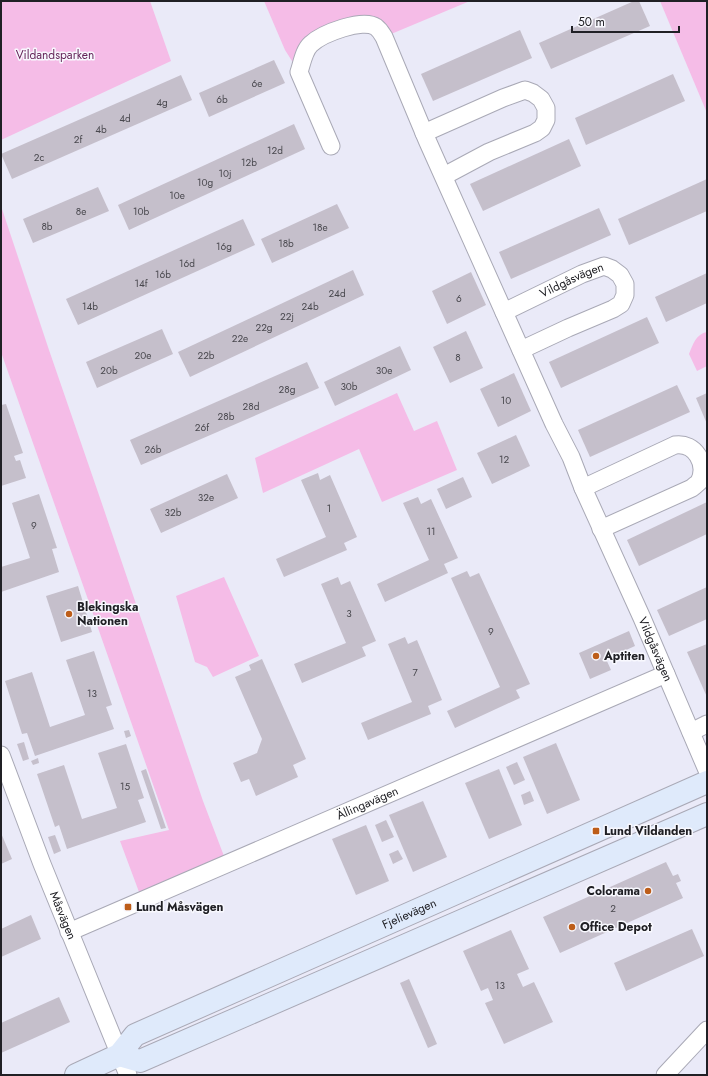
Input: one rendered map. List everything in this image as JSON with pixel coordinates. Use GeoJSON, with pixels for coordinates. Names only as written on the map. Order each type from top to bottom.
{"type":"FeatureCollection","features":[{"type":"Feature","properties":{"kind":"main road","name":"Fjelievägen"},"geometry":{"type":"LineString","coordinates":[[76,1075],[119,1055],[135,1035],[707,782]]}},
{"type":"Feature","properties":{"kind":"main road"},"geometry":{"type":"LineString","coordinates":[[119,1055],[140,1061],[707,814]]}},
{"type":"Feature","properties":{"kind":"street","name":"Vildgåsvägen"},"geometry":{"type":"LineString","coordinates":[[331,146],[299,72],[307,50],[311,44],[338,30],[362,24],[376,27],[384,37],[424,133],[554,424],[571,457],[583,488],[707,770]]}},
{"type":"Feature","properties":{"kind":"street"},"geometry":{"type":"LineString","coordinates":[[424,133],[503,98],[525,90],[533,93],[541,99],[546,108],[546,120],[542,128],[535,133],[489,152],[444,176]]}},
{"type":"Feature","properties":{"kind":"street","name":"Vildgåsvägen"},"geometry":{"type":"LineString","coordinates":[[504,312],[582,274],[604,266],[612,269],[620,275],[625,284],[625,295],[621,304],[522,350]]}},
{"type":"Feature","properties":{"kind":"street"},"geometry":{"type":"LineString","coordinates":[[583,488],[675,445],[683,444],[691,446],[699,453],[704,462],[703,473],[700,481],[692,488],[601,529]]}},
{"type":"Feature","properties":{"kind":"street","name":"Ällingavägen"},"geometry":{"type":"LineString","coordinates":[[69,932],[666,674]]}},
{"type":"Feature","properties":{"kind":"street"},"geometry":{"type":"LineString","coordinates":[[691,732],[707,724]]}},
{"type":"Feature","properties":{"kind":"street","name":"Måsvägen"},"geometry":{"type":"LineString","coordinates":[[1,756],[69,932],[128,1075]]}},
{"type":"Feature","properties":{"kind":"street"},"geometry":{"type":"LineString","coordinates":[[665,1075],[707,1030]]}},
{"type":"Feature","properties":{"kind":"green space","name":"Vildandsparken"},"geometry":{"type":"Polygon","coordinates":[[[1,1],[150,1],[171,61],[1,140],[1,1]]]}},
{"type":"Feature","properties":{"kind":"green space"},"geometry":{"type":"Polygon","coordinates":[[[264,1],[470,1],[384,37],[376,27],[322,37],[299,72],[285,50],[264,1]]]}},
{"type":"Feature","properties":{"kind":"green space"},"geometry":{"type":"Polygon","coordinates":[[[660,1],[707,1],[707,113],[660,1]]]}},
{"type":"Feature","properties":{"kind":"green space"},"geometry":{"type":"Polygon","coordinates":[[[1,206],[203,801],[227,864],[142,900],[120,841],[169,830],[1,352],[1,206]]]}},
{"type":"Feature","properties":{"kind":"green space"},"geometry":{"type":"Polygon","coordinates":[[[707,332],[707,366],[697,371],[689,354],[698,337],[707,332]]]}},
{"type":"Feature","properties":{"kind":"green space"},"geometry":{"type":"Polygon","coordinates":[[[397,393],[414,431],[437,421],[457,470],[382,502],[359,449],[263,493],[255,458],[397,393]]]}},
{"type":"Feature","properties":{"kind":"green space"},"geometry":{"type":"Polygon","coordinates":[[[224,577],[259,656],[213,677],[207,667],[195,662],[176,596],[224,577]]]}},
{"type":"Feature","properties":{"kind":"building"},"geometry":{"type":"Polygon","coordinates":[[[634,1],[639,1],[650,26],[551,69],[539,43],[634,1]]]}},
{"type":"Feature","properties":{"kind":"building"},"geometry":{"type":"Polygon","coordinates":[[[520,30],[532,58],[433,101],[421,74],[520,30]]]}},
{"type":"Feature","properties":{"kind":"building"},"geometry":{"type":"Polygon","coordinates":[[[274,60],[285,83],[209,117],[199,93],[274,60]]]}},
{"type":"Feature","properties":{"kind":"building"},"geometry":{"type":"Polygon","coordinates":[[[673,74],[685,101],[586,145],[575,118],[673,74]]]}},
{"type":"Feature","properties":{"kind":"building"},"geometry":{"type":"Polygon","coordinates":[[[181,75],[192,100],[12,179],[1,154],[181,75]]]}},
{"type":"Feature","properties":{"kind":"building"},"geometry":{"type":"Polygon","coordinates":[[[294,124],[305,149],[129,230],[118,205],[294,124]]]}},
{"type":"Feature","properties":{"kind":"building"},"geometry":{"type":"Polygon","coordinates":[[[569,139],[581,166],[483,211],[470,184],[569,139]]]}},
{"type":"Feature","properties":{"kind":"building"},"geometry":{"type":"Polygon","coordinates":[[[707,179],[707,211],[629,245],[618,219],[707,179]]]}},
{"type":"Feature","properties":{"kind":"building"},"geometry":{"type":"Polygon","coordinates":[[[98,187],[109,211],[33,243],[23,219],[98,187]]]}},
{"type":"Feature","properties":{"kind":"building"},"geometry":{"type":"Polygon","coordinates":[[[337,204],[349,228],[272,263],[261,239],[337,204]]]}},
{"type":"Feature","properties":{"kind":"building"},"geometry":{"type":"Polygon","coordinates":[[[599,208],[611,235],[511,279],[499,252],[599,208]]]}},
{"type":"Feature","properties":{"kind":"building"},"geometry":{"type":"Polygon","coordinates":[[[243,219],[255,245],[78,325],[66,299],[243,219]]]}},
{"type":"Feature","properties":{"kind":"building"},"geometry":{"type":"Polygon","coordinates":[[[353,270],[364,295],[190,377],[178,352],[353,270]]]}},
{"type":"Feature","properties":{"kind":"building"},"geometry":{"type":"Polygon","coordinates":[[[471,272],[486,305],[447,324],[432,291],[471,272]]]}},
{"type":"Feature","properties":{"kind":"building"},"geometry":{"type":"Polygon","coordinates":[[[707,273],[707,303],[666,322],[655,297],[707,273]]]}},
{"type":"Feature","properties":{"kind":"building"},"geometry":{"type":"Polygon","coordinates":[[[647,317],[659,343],[561,388],[549,362],[647,317]]]}},
{"type":"Feature","properties":{"kind":"building"},"geometry":{"type":"Polygon","coordinates":[[[162,329],[173,354],[97,388],[86,362],[162,329]]]}},
{"type":"Feature","properties":{"kind":"building"},"geometry":{"type":"Polygon","coordinates":[[[466,331],[483,368],[450,383],[433,347],[466,331]]]}},
{"type":"Feature","properties":{"kind":"building"},"geometry":{"type":"Polygon","coordinates":[[[400,346],[411,370],[335,406],[324,382],[400,346]]]}},
{"type":"Feature","properties":{"kind":"building"},"geometry":{"type":"Polygon","coordinates":[[[307,362],[319,388],[141,465],[130,440],[307,362]]]}},
{"type":"Feature","properties":{"kind":"building"},"geometry":{"type":"Polygon","coordinates":[[[514,373],[531,411],[498,427],[480,389],[514,373]]]}},
{"type":"Feature","properties":{"kind":"building"},"geometry":{"type":"Polygon","coordinates":[[[677,385],[690,412],[590,457],[578,430],[677,385]]]}},
{"type":"Feature","properties":{"kind":"building"},"geometry":{"type":"Polygon","coordinates":[[[707,393],[707,424],[696,398],[707,393]]]}},
{"type":"Feature","properties":{"kind":"building"},"geometry":{"type":"Polygon","coordinates":[[[6,404],[23,453],[14,456],[16,461],[20,460],[26,478],[1,486],[1,405],[6,404]]]}},
{"type":"Feature","properties":{"kind":"building"},"geometry":{"type":"Polygon","coordinates":[[[516,435],[530,466],[492,484],[477,453],[516,435]]]}},
{"type":"Feature","properties":{"kind":"building"},"geometry":{"type":"Polygon","coordinates":[[[318,473],[320,480],[330,475],[357,537],[344,543],[347,550],[284,577],[276,559],[326,537],[301,480],[318,473]]]}},
{"type":"Feature","properties":{"kind":"building"},"geometry":{"type":"Polygon","coordinates":[[[227,474],[238,498],[161,533],[150,509],[227,474]]]}},
{"type":"Feature","properties":{"kind":"building"},"geometry":{"type":"Polygon","coordinates":[[[463,477],[472,497],[446,509],[437,489],[463,477]]]}},
{"type":"Feature","properties":{"kind":"building"},"geometry":{"type":"Polygon","coordinates":[[[39,494],[57,548],[52,549],[59,572],[1,592],[1,567],[30,558],[12,503],[39,494]]]}},
{"type":"Feature","properties":{"kind":"building"},"geometry":{"type":"Polygon","coordinates":[[[418,497],[421,504],[431,499],[458,558],[444,564],[448,573],[385,602],[377,584],[429,560],[403,503],[418,497]]]}},
{"type":"Feature","properties":{"kind":"building"},"geometry":{"type":"Polygon","coordinates":[[[707,502],[707,534],[639,566],[627,540],[707,502]]]}},
{"type":"Feature","properties":{"kind":"building"},"geometry":{"type":"Polygon","coordinates":[[[467,571],[470,577],[479,573],[530,684],[516,690],[520,698],[455,728],[447,711],[500,687],[451,578],[467,571]]]}},
{"type":"Feature","properties":{"kind":"building"},"geometry":{"type":"Polygon","coordinates":[[[338,577],[341,585],[350,581],[376,641],[362,647],[366,656],[302,683],[294,664],[346,643],[321,584],[338,577]]]}},
{"type":"Feature","properties":{"kind":"building","name":"Blekingska Nationen"},"geometry":{"type":"Polygon","coordinates":[[[78,586],[92,632],[61,642],[46,596],[78,586]]]}},
{"type":"Feature","properties":{"kind":"building"},"geometry":{"type":"Polygon","coordinates":[[[707,587],[707,619],[669,636],[657,610],[707,587]]]}},
{"type":"Feature","properties":{"kind":"building","name":"Aptiten"},"geometry":{"type":"Polygon","coordinates":[[[629,631],[635,646],[606,659],[611,670],[590,679],[579,653],[629,631]]]}},
{"type":"Feature","properties":{"kind":"building"},"geometry":{"type":"Polygon","coordinates":[[[405,637],[408,644],[417,640],[442,700],[428,706],[431,714],[368,740],[361,723],[412,702],[388,644],[405,637]]]}},
{"type":"Feature","properties":{"kind":"building"},"geometry":{"type":"Polygon","coordinates":[[[707,644],[707,697],[687,652],[707,644]]]}},
{"type":"Feature","properties":{"kind":"building"},"geometry":{"type":"Polygon","coordinates":[[[94,651],[112,705],[106,707],[114,729],[35,756],[27,733],[22,734],[5,681],[32,672],[50,727],[85,715],[66,660],[94,651]]]}},
{"type":"Feature","properties":{"kind":"building"},"geometry":{"type":"Polygon","coordinates":[[[262,659],[306,759],[293,765],[298,777],[256,796],[249,779],[241,782],[233,763],[257,753],[262,739],[235,677],[251,670],[249,665],[262,659]]]}},
{"type":"Feature","properties":{"kind":"building"},"geometry":{"type":"Polygon","coordinates":[[[129,730],[131,736],[126,738],[124,731],[129,730]]]}},
{"type":"Feature","properties":{"kind":"building"},"geometry":{"type":"Polygon","coordinates":[[[24,742],[29,759],[23,761],[17,744],[24,742]]]}},
{"type":"Feature","properties":{"kind":"building"},"geometry":{"type":"Polygon","coordinates":[[[556,743],[580,800],[547,814],[523,757],[556,743]]]}},
{"type":"Feature","properties":{"kind":"building"},"geometry":{"type":"Polygon","coordinates":[[[126,744],[144,798],[138,800],[146,822],[67,849],[59,825],[55,827],[37,774],[64,765],[82,819],[117,808],[98,753],[126,744]]]}},
{"type":"Feature","properties":{"kind":"building"},"geometry":{"type":"Polygon","coordinates":[[[38,758],[39,763],[33,765],[31,761],[38,758]]]}},
{"type":"Feature","properties":{"kind":"building"},"geometry":{"type":"Polygon","coordinates":[[[517,762],[525,780],[514,785],[506,767],[517,762]]]}},
{"type":"Feature","properties":{"kind":"building"},"geometry":{"type":"Polygon","coordinates":[[[146,769],[166,828],[161,829],[141,771],[146,769]]]}},
{"type":"Feature","properties":{"kind":"building"},"geometry":{"type":"Polygon","coordinates":[[[499,769],[522,825],[489,839],[465,783],[499,769]]]}},
{"type":"Feature","properties":{"kind":"building"},"geometry":{"type":"Polygon","coordinates":[[[530,791],[534,801],[524,805],[521,795],[530,791]]]}},
{"type":"Feature","properties":{"kind":"building"},"geometry":{"type":"Polygon","coordinates":[[[423,801],[447,857],[413,872],[389,815],[423,801]]]}},
{"type":"Feature","properties":{"kind":"building"},"geometry":{"type":"Polygon","coordinates":[[[386,820],[394,837],[382,842],[375,825],[386,820]]]}},
{"type":"Feature","properties":{"kind":"building"},"geometry":{"type":"Polygon","coordinates":[[[366,825],[389,881],[356,895],[332,839],[366,825]]]}},
{"type":"Feature","properties":{"kind":"building"},"geometry":{"type":"Polygon","coordinates":[[[1,833],[12,859],[1,864],[1,833]]]}},
{"type":"Feature","properties":{"kind":"building"},"geometry":{"type":"Polygon","coordinates":[[[55,835],[61,851],[54,854],[48,837],[55,835]]]}},
{"type":"Feature","properties":{"kind":"building"},"geometry":{"type":"Polygon","coordinates":[[[398,850],[403,859],[393,864],[389,854],[398,850]]]}},
{"type":"Feature","properties":{"kind":"building"},"geometry":{"type":"Polygon","coordinates":[[[666,862],[673,876],[678,874],[681,881],[676,883],[683,898],[560,953],[543,917],[666,862]]]}},
{"type":"Feature","properties":{"kind":"building"},"geometry":{"type":"Polygon","coordinates":[[[31,915],[41,939],[1,957],[1,929],[31,915]]]}},
{"type":"Feature","properties":{"kind":"building"},"geometry":{"type":"Polygon","coordinates":[[[692,929],[704,956],[626,991],[614,963],[692,929]]]}},
{"type":"Feature","properties":{"kind":"building"},"geometry":{"type":"Polygon","coordinates":[[[511,930],[529,969],[517,974],[523,987],[534,982],[553,1022],[504,1044],[485,1003],[493,1000],[488,988],[481,991],[463,951],[511,930]]]}},
{"type":"Feature","properties":{"kind":"building"},"geometry":{"type":"Polygon","coordinates":[[[409,979],[437,1044],[428,1048],[400,983],[409,979]]]}},
{"type":"Feature","properties":{"kind":"building"},"geometry":{"type":"Polygon","coordinates":[[[59,997],[70,1022],[1,1053],[1,1023],[59,997]]]}},
{"type":"Feature","properties":{"kind":"place","name":"Blekingska Nationen"},"geometry":{"type":"Point","coordinates":[69,614]}},
{"type":"Feature","properties":{"kind":"place","name":"Aptiten"},"geometry":{"type":"Point","coordinates":[596,656]}},
{"type":"Feature","properties":{"kind":"place","name":"Lund Vildanden"},"geometry":{"type":"Point","coordinates":[596,831]}},
{"type":"Feature","properties":{"kind":"place","name":"Colorama"},"geometry":{"type":"Point","coordinates":[648,891]}},
{"type":"Feature","properties":{"kind":"place","name":"Lund Måsvägen"},"geometry":{"type":"Point","coordinates":[128,907]}},
{"type":"Feature","properties":{"kind":"place","name":"Office Depot"},"geometry":{"type":"Point","coordinates":[572,927]}}]}
